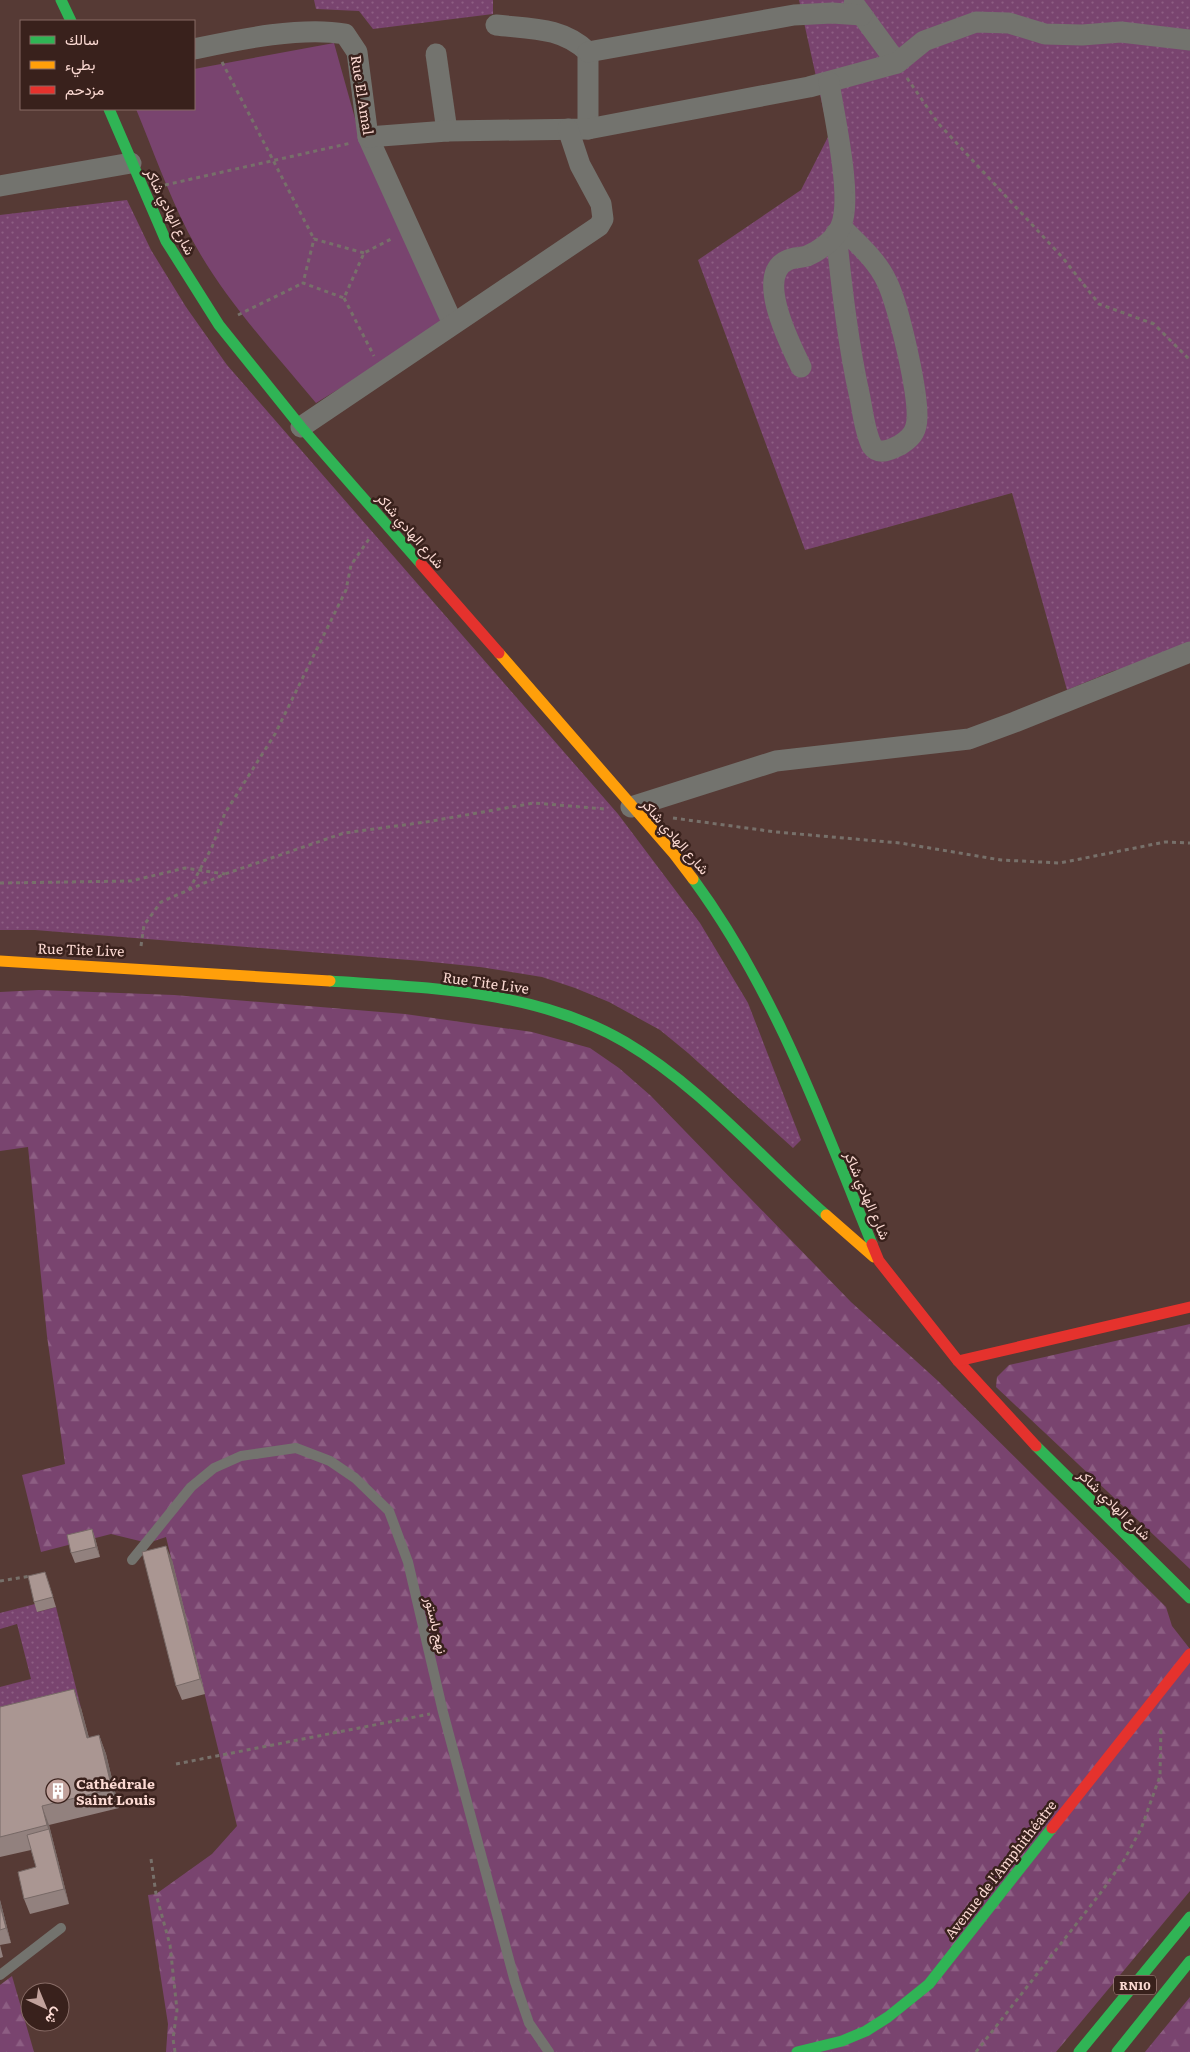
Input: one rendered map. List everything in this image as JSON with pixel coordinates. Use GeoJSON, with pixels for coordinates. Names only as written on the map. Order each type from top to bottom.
{"type":"FeatureCollection","features":[{"type":"Feature","properties":{"kind":"main road"},"geometry":{"type":"LineString","coordinates":[[61,0],[71,20]]}},
{"type":"Feature","properties":{"kind":"main road","name":"شارع الهادي شاكر"},"geometry":{"type":"LineString","coordinates":[[109,110],[131,164],[166,241],[219,325],[301,427],[701,888],[741,948],[789,1043],[879,1261],[958,1361],[1059,1470],[1190,1598]]}},
{"type":"Feature","properties":{"kind":"main road","name":"Rue Tite Live"},"geometry":{"type":"LineString","coordinates":[[0,961],[138,967],[407,988],[534,1004],[572,1016],[601,1028],[641,1053],[672,1076],[723,1119],[785,1178],[879,1261]]}},
{"type":"Feature","properties":{"kind":"main road"},"geometry":{"type":"LineString","coordinates":[[958,1361],[1190,1307]]}},
{"type":"Feature","properties":{"kind":"main road","name":"Avenue de l'Amphithéatre"},"geometry":{"type":"LineString","coordinates":[[797,2052],[843,2040],[871,2028],[897,2012],[928,1984],[1190,1654]]}},
{"type":"Feature","properties":{"kind":"main road","name":"RN10"},"geometry":{"type":"LineString","coordinates":[[1079,2052],[1190,1917]]}},
{"type":"Feature","properties":{"kind":"main road","name":"RN10"},"geometry":{"type":"LineString","coordinates":[[1117,2052],[1190,1961]]}},
{"type":"Feature","properties":{"kind":"street"},"geometry":{"type":"LineString","coordinates":[[588,52],[794,15],[832,13],[857,8],[897,63]]}},
{"type":"Feature","properties":{"kind":"street"},"geometry":{"type":"LineString","coordinates":[[368,137],[447,131],[578,129],[829,82],[897,63],[924,41],[976,22],[1009,23],[1045,34],[1082,35],[1121,32],[1190,40]]}},
{"type":"Feature","properties":{"kind":"street"},"geometry":{"type":"LineString","coordinates":[[496,25],[560,33],[578,43],[588,52]]}},
{"type":"Feature","properties":{"kind":"street","name":"Rue El Amal"},"geometry":{"type":"LineString","coordinates":[[195,49],[261,37],[309,33],[345,34],[357,52],[368,137],[454,324]]}},
{"type":"Feature","properties":{"kind":"street"},"geometry":{"type":"LineString","coordinates":[[301,427],[599,226],[603,219],[600,204],[580,165],[578,129],[588,52]]}},
{"type":"Feature","properties":{"kind":"street"},"geometry":{"type":"LineString","coordinates":[[436,54],[447,131]]}},
{"type":"Feature","properties":{"kind":"street"},"geometry":{"type":"LineString","coordinates":[[829,82],[844,195],[838,230],[854,369],[872,445],[875,449],[884,451],[908,439],[916,425],[918,417],[912,371],[887,281],[865,251],[838,230]]}},
{"type":"Feature","properties":{"kind":"street"},"geometry":{"type":"LineString","coordinates":[[0,186],[131,164]]}},
{"type":"Feature","properties":{"kind":"street"},"geometry":{"type":"LineString","coordinates":[[801,367],[784,331],[773,288],[774,274],[778,266],[788,259],[808,256],[831,241],[838,230]]}},
{"type":"Feature","properties":{"kind":"street"},"geometry":{"type":"LineString","coordinates":[[633,809],[776,761],[969,738],[1015,722],[1190,652]]}},
{"type":"Feature","properties":{"kind":"lane","name":"نهج باستور"},"geometry":{"type":"LineString","coordinates":[[132,1560],[191,1487],[214,1468],[241,1456],[296,1448],[330,1461],[355,1478],[389,1511],[408,1562],[443,1712],[515,1982],[529,2023],[550,2052]]}},
{"type":"Feature","properties":{"kind":"lane"},"geometry":{"type":"LineString","coordinates":[[0,1976],[61,1928]]}},
{"type":"Feature","properties":{"kind":"path"},"geometry":{"type":"LineString","coordinates":[[215,45],[314,239],[303,283]]}},
{"type":"Feature","properties":{"kind":"path"},"geometry":{"type":"LineString","coordinates":[[897,63],[938,123],[1063,258],[1099,304],[1154,324],[1190,360]]}},
{"type":"Feature","properties":{"kind":"path"},"geometry":{"type":"LineString","coordinates":[[144,191],[368,137]]}},
{"type":"Feature","properties":{"kind":"path"},"geometry":{"type":"LineString","coordinates":[[344,298],[364,253],[411,229]]}},
{"type":"Feature","properties":{"kind":"path"},"geometry":{"type":"LineString","coordinates":[[314,239],[364,253]]}},
{"type":"Feature","properties":{"kind":"path"},"geometry":{"type":"LineString","coordinates":[[219,325],[303,283],[344,298],[383,372]]}},
{"type":"Feature","properties":{"kind":"path"},"geometry":{"type":"LineString","coordinates":[[189,890],[212,847],[225,813],[274,734],[317,650],[346,590],[352,565],[359,552],[385,523]]}},
{"type":"Feature","properties":{"kind":"path"},"geometry":{"type":"LineString","coordinates":[[138,967],[144,925],[161,902],[225,874],[344,833],[426,822],[534,803],[633,809]]}},
{"type":"Feature","properties":{"kind":"path"},"geometry":{"type":"LineString","coordinates":[[669,818],[776,832],[900,843],[1001,860],[1060,863],[1165,842],[1190,843]]}},
{"type":"Feature","properties":{"kind":"path"},"geometry":{"type":"LineString","coordinates":[[0,883],[131,881],[185,868],[225,874]]}},
{"type":"Feature","properties":{"kind":"path"},"geometry":{"type":"LineString","coordinates":[[0,1581],[37,1574]]}},
{"type":"Feature","properties":{"kind":"path"},"geometry":{"type":"LineString","coordinates":[[176,1764],[443,1712]]}},
{"type":"Feature","properties":{"kind":"path"},"geometry":{"type":"LineString","coordinates":[[976,2052],[1099,1895],[1124,1860],[1140,1829],[1160,1776],[1161,1727]]}},
{"type":"Feature","properties":{"kind":"path"},"geometry":{"type":"LineString","coordinates":[[151,1859],[156,1894],[170,1945],[177,2010],[173,2039],[175,2052]]}},
{"type":"Feature","properties":{"kind":"green space"},"geometry":{"type":"Polygon","coordinates":[[[314,0],[493,0],[493,14],[373,29],[359,11],[316,9],[314,0]]]}},
{"type":"Feature","properties":{"kind":"green space"},"geometry":{"type":"Polygon","coordinates":[[[799,0],[1190,0],[1190,652],[1113,671],[1067,690],[1012,493],[805,550],[698,260],[801,190],[829,135],[799,0]]]}},
{"type":"Feature","properties":{"kind":"green space"},"geometry":{"type":"Polygon","coordinates":[[[334,43],[361,140],[443,325],[316,403],[231,300],[201,256],[174,202],[136,110],[195,110],[195,69],[334,43]]]}},
{"type":"Feature","properties":{"kind":"green space"},"geometry":{"type":"Polygon","coordinates":[[[127,200],[151,250],[186,307],[227,365],[618,814],[700,923],[748,1003],[801,1140],[793,1148],[660,1030],[609,1002],[542,977],[480,967],[422,961],[35,930],[0,930],[0,215],[127,200]]]}},
{"type":"Feature","properties":{"kind":"green space"},"geometry":{"type":"Polygon","coordinates":[[[39,990],[174,995],[405,1014],[532,1032],[590,1048],[619,1068],[651,1096],[851,1302],[938,1381],[1166,1607],[1172,1626],[1190,1649],[1190,1891],[1056,2052],[166,2052],[168,2024],[148,1895],[156,1894],[212,1854],[237,1826],[166,1537],[148,1543],[111,1534],[41,1552],[22,1475],[65,1464],[47,1336],[28,1147],[0,1151],[0,992],[39,990]]]}},
{"type":"Feature","properties":{"kind":"green space"},"geometry":{"type":"Polygon","coordinates":[[[1190,1324],[1190,1569],[996,1387],[997,1377],[1009,1365],[1190,1324]]]}},
{"type":"Feature","properties":{"kind":"green space"},"geometry":{"type":"Polygon","coordinates":[[[35,1604],[38,1612],[56,1607],[81,1708],[0,1728],[0,1687],[31,1679],[17,1624],[0,1629],[0,1613],[35,1604]]]}},
{"type":"Feature","properties":{"kind":"green space"},"geometry":{"type":"Polygon","coordinates":[[[12,1976],[20,2004],[20,2032],[28,2032],[34,2052],[0,2052],[0,1985],[12,1976]]]}},
{"type":"Feature","properties":{"kind":"green space"},"geometry":{"type":"Polygon","coordinates":[[[1190,1997],[1190,2052],[1145,2052],[1190,1997]]]}},
{"type":"Feature","properties":{"kind":"building"},"geometry":{"type":"Polygon","coordinates":[[[92,1529],[96,1547],[71,1553],[67,1535],[92,1529]]]}},
{"type":"Feature","properties":{"kind":"building"},"geometry":{"type":"Polygon","coordinates":[[[166,1546],[200,1679],[176,1686],[142,1552],[166,1546]]]}},
{"type":"Feature","properties":{"kind":"building"},"geometry":{"type":"Polygon","coordinates":[[[45,1572],[53,1597],[34,1602],[28,1576],[45,1572]]]}},
{"type":"Feature","properties":{"kind":"building"},"geometry":{"type":"Polygon","coordinates":[[[74,1689],[87,1738],[99,1735],[112,1789],[42,1806],[47,1825],[0,1837],[0,1707],[74,1689]]]}},
{"type":"Feature","properties":{"kind":"building"},"geometry":{"type":"Polygon","coordinates":[[[49,1829],[64,1889],[24,1899],[18,1872],[36,1867],[27,1835],[49,1829]]]}},
{"type":"Feature","properties":{"kind":"building"},"geometry":{"type":"Polygon","coordinates":[[[0,1905],[6,1928],[0,1930],[0,1905]]]}},
{"type":"Feature","properties":{"kind":"traffic: fast"},"geometry":{"type":"LineString","coordinates":[[61,0],[71,20]]}},
{"type":"Feature","properties":{"kind":"traffic: fast"},"geometry":{"type":"LineString","coordinates":[[109,110],[166,241],[219,325],[301,427],[421,564]]}},
{"type":"Feature","properties":{"kind":"traffic: fast"},"geometry":{"type":"LineString","coordinates":[[693,879],[722,921],[772,1010],[814,1102],[872,1244]]}},
{"type":"Feature","properties":{"kind":"traffic: fast"},"geometry":{"type":"LineString","coordinates":[[330,981],[405,986],[481,995],[519,1002],[591,1025],[625,1042],[653,1060],[705,1101],[826,1215]]}},
{"type":"Feature","properties":{"kind":"traffic: fast"},"geometry":{"type":"LineString","coordinates":[[1036,1446],[1190,1598]]}},
{"type":"Feature","properties":{"kind":"traffic: fast"},"geometry":{"type":"LineString","coordinates":[[797,2052],[842,2041],[866,2031],[888,2017],[929,1984],[1052,1828]]}},
{"type":"Feature","properties":{"kind":"traffic: fast"},"geometry":{"type":"LineString","coordinates":[[1079,2052],[1190,1917]]}},
{"type":"Feature","properties":{"kind":"traffic: fast"},"geometry":{"type":"LineString","coordinates":[[1117,2052],[1190,1961]]}},
{"type":"Feature","properties":{"kind":"traffic: slow"},"geometry":{"type":"LineString","coordinates":[[499,653],[674,854],[693,879]]}},
{"type":"Feature","properties":{"kind":"traffic: slow"},"geometry":{"type":"LineString","coordinates":[[0,961],[330,981]]}},
{"type":"Feature","properties":{"kind":"traffic: slow"},"geometry":{"type":"LineString","coordinates":[[826,1215],[874,1257]]}},
{"type":"Feature","properties":{"kind":"traffic: jam"},"geometry":{"type":"LineString","coordinates":[[421,564],[499,653]]}},
{"type":"Feature","properties":{"kind":"traffic: jam"},"geometry":{"type":"LineString","coordinates":[[872,1244],[879,1261],[958,1361],[1036,1446]]}},
{"type":"Feature","properties":{"kind":"traffic: jam"},"geometry":{"type":"LineString","coordinates":[[958,1361],[1190,1307]]}},
{"type":"Feature","properties":{"kind":"traffic: jam"},"geometry":{"type":"LineString","coordinates":[[1052,1828],[1190,1654]]}},
{"type":"Feature","properties":{"kind":"place","name":"Cathédrale Saint Louis"},"geometry":{"type":"Point","coordinates":[58,1791]}}]}
